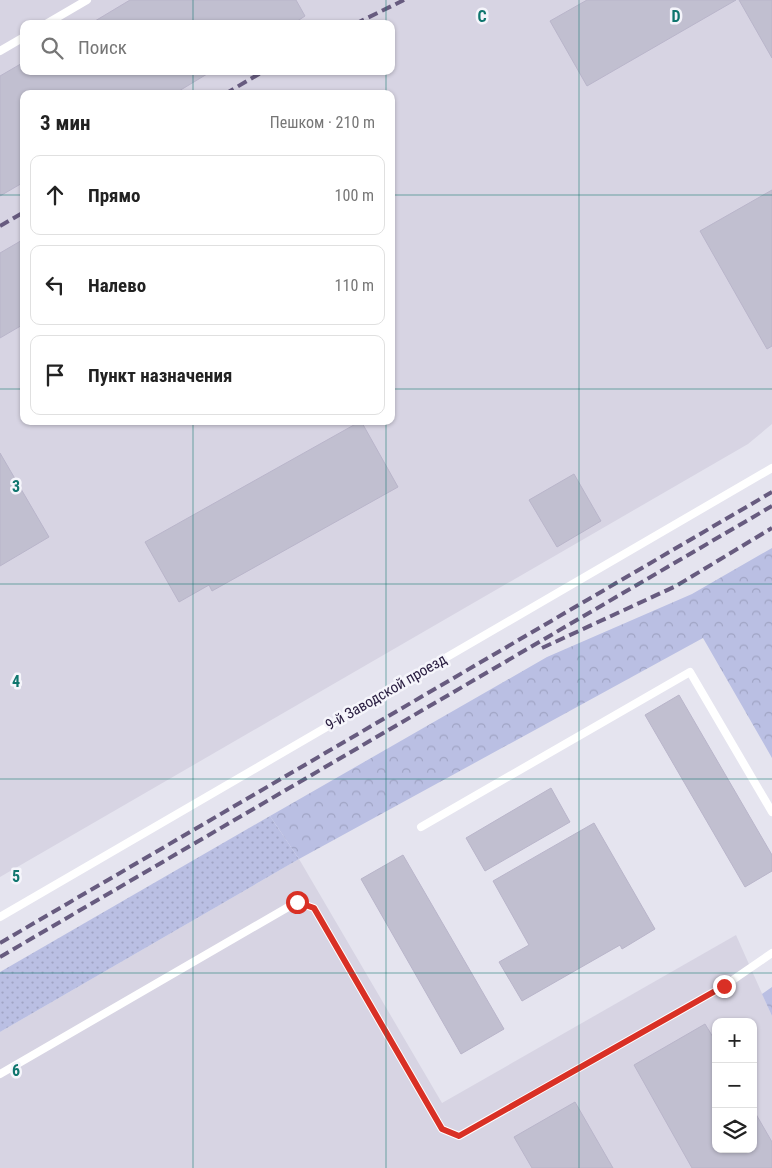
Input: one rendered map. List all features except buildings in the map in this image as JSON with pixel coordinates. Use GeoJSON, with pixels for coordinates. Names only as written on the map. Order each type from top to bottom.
{"type":"FeatureCollection","features":[{"type":"Feature","properties":{"kind":"lane"},"geometry":{"type":"LineString","coordinates":[[53,20],[87,0]]}},
{"type":"Feature","properties":{"kind":"lane"},"geometry":{"type":"LineString","coordinates":[[0,51],[20,39]]}},
{"type":"Feature","properties":{"kind":"lane","name":"9-й Заводской проезд"},"geometry":{"type":"LineString","coordinates":[[0,917],[772,468]]}},
{"type":"Feature","properties":{"kind":"lane"},"geometry":{"type":"LineString","coordinates":[[421,827],[690,672],[772,812]]}},
{"type":"Feature","properties":{"kind":"lane"},"geometry":{"type":"LineString","coordinates":[[0,1074],[297,902],[314,908],[442,1129],[459,1136],[724,986],[772,953]]}},
{"type":"Feature","properties":{"kind":"shaded area"},"geometry":{"type":"Polygon","coordinates":[[[0,0],[772,0],[772,424],[748,444],[0,877],[0,0]]]}},
{"type":"Feature","properties":{"kind":"shaded area"},"geometry":{"type":"Polygon","coordinates":[[[299,859],[442,1103],[736,935],[772,1016],[772,1168],[0,1168],[0,1032],[299,859]]]}},
{"type":"Feature","properties":{"kind":"green space"},"geometry":{"type":"Polygon","coordinates":[[[772,548],[772,758],[703,638],[299,859],[270,816],[547,657],[692,594],[772,548]]]}},
{"type":"Feature","properties":{"kind":"green space"},"geometry":{"type":"Polygon","coordinates":[[[270,816],[299,859],[0,1032],[0,972],[270,816]]]}},
{"type":"Feature","properties":{"kind":"green space"},"geometry":{"type":"Polygon","coordinates":[[[772,987],[772,1016],[762,994],[772,987]]]}},
{"type":"Feature","properties":{"kind":"railway"},"geometry":{"type":"LineString","coordinates":[[363,20],[404,0]]}},
{"type":"Feature","properties":{"kind":"railway"},"geometry":{"type":"LineString","coordinates":[[232,90],[257,75]]}},
{"type":"Feature","properties":{"kind":"railway"},"geometry":{"type":"LineString","coordinates":[[0,226],[20,214]]}},
{"type":"Feature","properties":{"kind":"railway"},"geometry":{"type":"LineString","coordinates":[[0,943],[772,492]]}},
{"type":"Feature","properties":{"kind":"railway"},"geometry":{"type":"LineString","coordinates":[[0,957],[772,506]]}},
{"type":"Feature","properties":{"kind":"railway"},"geometry":{"type":"LineString","coordinates":[[542,648],[676,586],[772,528]]}},
{"type":"Feature","properties":{"kind":"route"},"geometry":{"type":"LineString","coordinates":[[297,902],[314,908],[442,1129],[459,1136],[724,986]]}}]}
